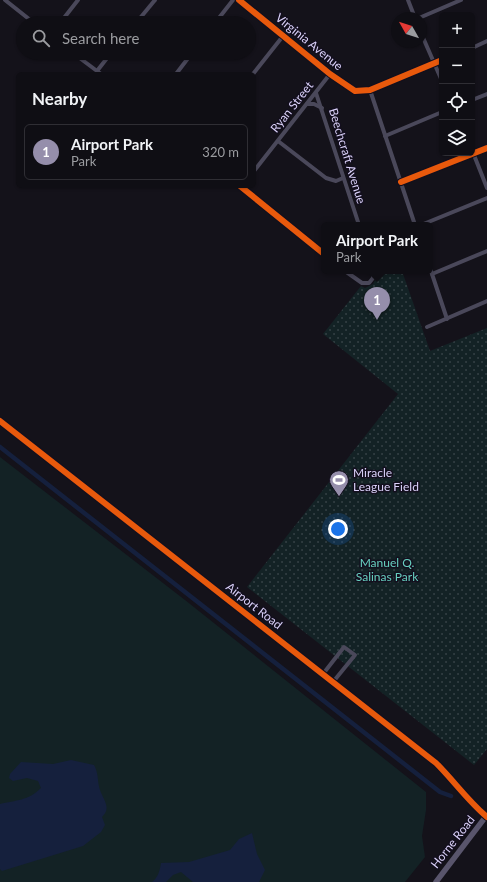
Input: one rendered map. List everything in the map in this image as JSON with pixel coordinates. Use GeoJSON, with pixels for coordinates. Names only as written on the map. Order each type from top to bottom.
{"type":"FeatureCollection","features":[{"type":"Feature","properties":{"kind":"main road","name":"Horne Road"},"geometry":{"type":"LineString","coordinates":[[436,882],[487,816]]}},
{"type":"Feature","properties":{"kind":"street"},"geometry":{"type":"LineString","coordinates":[[5,0],[25,16]]}},
{"type":"Feature","properties":{"kind":"street"},"geometry":{"type":"LineString","coordinates":[[65,16],[78,0]]}},
{"type":"Feature","properties":{"kind":"street"},"geometry":{"type":"LineString","coordinates":[[142,16],[155,0]]}},
{"type":"Feature","properties":{"kind":"street"},"geometry":{"type":"LineString","coordinates":[[220,16],[233,0]]}},
{"type":"Feature","properties":{"kind":"street","name":"Virginia Avenue"},"geometry":{"type":"LineString","coordinates":[[239,0],[351,90],[361,92],[370,90]]}},
{"type":"Feature","properties":{"kind":"street"},"geometry":{"type":"LineString","coordinates":[[408,0],[413,12]]}},
{"type":"Feature","properties":{"kind":"street"},"geometry":{"type":"LineString","coordinates":[[427,15],[461,0]]}},
{"type":"Feature","properties":{"kind":"street"},"geometry":{"type":"LineString","coordinates":[[255,72],[283,36]]}},
{"type":"Feature","properties":{"kind":"street"},"geometry":{"type":"LineString","coordinates":[[475,47],[487,42]]}},
{"type":"Feature","properties":{"kind":"street"},"geometry":{"type":"LineString","coordinates":[[427,47],[439,74]]}},
{"type":"Feature","properties":{"kind":"street"},"geometry":{"type":"LineString","coordinates":[[83,60],[99,72],[107,60]]}},
{"type":"Feature","properties":{"kind":"street"},"geometry":{"type":"LineString","coordinates":[[178,72],[187,60]]}},
{"type":"Feature","properties":{"kind":"street"},"geometry":{"type":"LineString","coordinates":[[415,222],[370,90],[439,61]]}},
{"type":"Feature","properties":{"kind":"street","name":"Ryan Street"},"geometry":{"type":"LineString","coordinates":[[256,168],[330,74]]}},
{"type":"Feature","properties":{"kind":"street","name":"Beechcraft Avenue"},"geometry":{"type":"LineString","coordinates":[[316,93],[358,222]]}},
{"type":"Feature","properties":{"kind":"street"},"geometry":{"type":"LineString","coordinates":[[475,99],[487,94]]}},
{"type":"Feature","properties":{"kind":"street"},"geometry":{"type":"LineString","coordinates":[[307,104],[314,104],[322,108]]}},
{"type":"Feature","properties":{"kind":"street"},"geometry":{"type":"LineString","coordinates":[[385,136],[439,113]]}},
{"type":"Feature","properties":{"kind":"street"},"geometry":{"type":"LineString","coordinates":[[278,141],[326,178],[336,181],[343,178]]}},
{"type":"Feature","properties":{"kind":"street"},"geometry":{"type":"LineString","coordinates":[[475,151],[487,148]]}},
{"type":"Feature","properties":{"kind":"street"},"geometry":{"type":"LineString","coordinates":[[401,182],[463,156]]}},
{"type":"Feature","properties":{"kind":"street"},"geometry":{"type":"LineString","coordinates":[[475,156],[487,188]]}},
{"type":"Feature","properties":{"kind":"street"},"geometry":{"type":"LineString","coordinates":[[243,188],[321,252]]}},
{"type":"Feature","properties":{"kind":"street"},"geometry":{"type":"LineString","coordinates":[[428,222],[487,198]]}},
{"type":"Feature","properties":{"kind":"street"},"geometry":{"type":"LineString","coordinates":[[433,274],[487,251]]}},
{"type":"Feature","properties":{"kind":"street"},"geometry":{"type":"LineString","coordinates":[[349,274],[362,283],[369,282],[373,278],[374,274]]}},
{"type":"Feature","properties":{"kind":"street"},"geometry":{"type":"LineString","coordinates":[[432,274],[447,319]]}},
{"type":"Feature","properties":{"kind":"street"},"geometry":{"type":"LineString","coordinates":[[427,327],[487,302]]}},
{"type":"Feature","properties":{"kind":"street","name":"Airport Road"},"geometry":{"type":"LineString","coordinates":[[0,420],[436,763],[450,776],[470,802],[487,816]]}},
{"type":"Feature","properties":{"kind":"street"},"geometry":{"type":"LineString","coordinates":[[323,674],[344,646],[355,655],[334,682]]}},
{"type":"Feature","properties":{"kind":"green space","name":"Manuel Q. Salinas Park"},"geometry":{"type":"Polygon","coordinates":[[[378,274],[403,274],[430,351],[487,328],[487,749],[474,765],[247,587],[398,394],[323,334],[361,286],[365,288],[373,284],[378,274]]]}},
{"type":"Feature","properties":{"kind":"green space"},"geometry":{"type":"Polygon","coordinates":[[[0,457],[185,600],[426,792],[426,810],[422,836],[425,857],[405,882],[0,882],[0,457]]]}},
{"type":"Feature","properties":{"kind":"water"},"geometry":{"type":"Polygon","coordinates":[[[71,760],[94,765],[96,768],[98,784],[107,807],[105,814],[102,817],[105,825],[101,832],[83,846],[2,871],[0,869],[0,804],[27,798],[41,788],[38,781],[27,778],[13,781],[9,778],[10,774],[21,762],[53,764],[71,760]]]}},
{"type":"Feature","properties":{"kind":"water"},"geometry":{"type":"Polygon","coordinates":[[[252,833],[257,854],[265,870],[259,882],[193,882],[181,872],[173,875],[166,882],[152,882],[157,876],[161,863],[189,862],[230,850],[239,839],[252,833]]]}},
{"type":"Feature","properties":{"kind":"waterway"},"geometry":{"type":"LineString","coordinates":[[0,447],[440,792],[451,796]]}},
{"type":"Feature","properties":{"kind":"cycle path"},"geometry":{"type":"LineString","coordinates":[[239,0],[330,74],[355,91],[370,90],[439,61]]}},
{"type":"Feature","properties":{"kind":"cycle path"},"geometry":{"type":"LineString","coordinates":[[401,182],[487,148]]}},
{"type":"Feature","properties":{"kind":"cycle path"},"geometry":{"type":"LineString","coordinates":[[242,188],[321,252]]}},
{"type":"Feature","properties":{"kind":"cycle path"},"geometry":{"type":"LineString","coordinates":[[0,421],[436,763],[487,817]]}},
{"type":"Feature","properties":{"kind":"place","name":"Airport Park"},"geometry":{"type":"Point","coordinates":[377,320]}},
{"type":"Feature","properties":{"kind":"place","name":"Miracle League Field"},"geometry":{"type":"Point","coordinates":[339,497]}}]}
